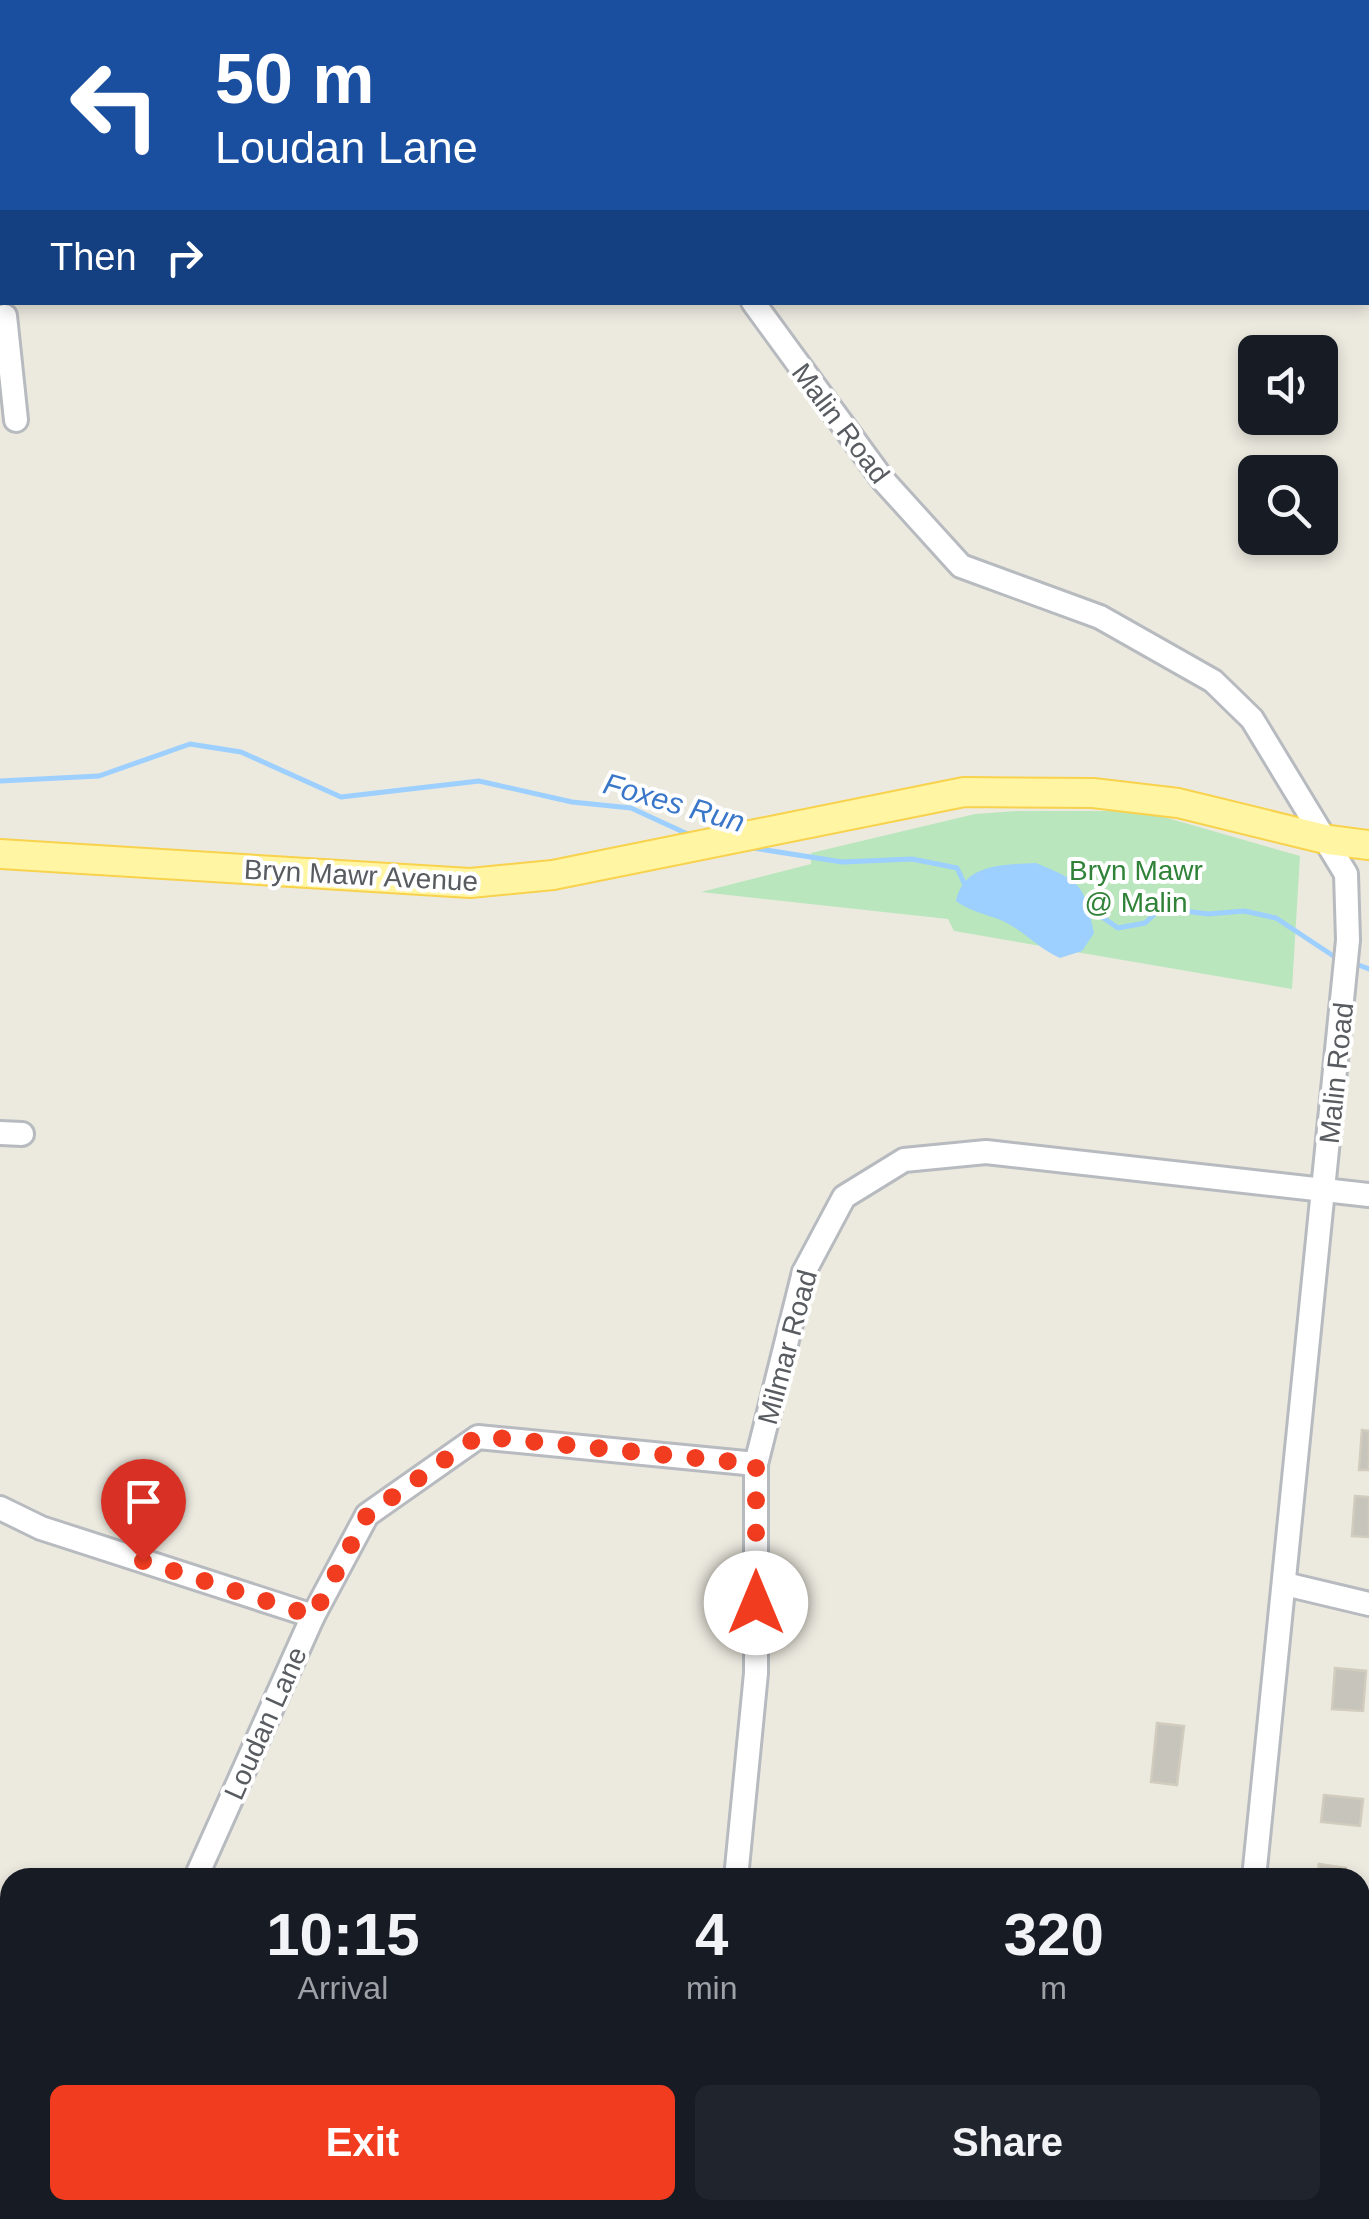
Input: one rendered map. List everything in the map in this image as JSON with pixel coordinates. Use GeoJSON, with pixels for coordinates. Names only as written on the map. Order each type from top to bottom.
{"type":"FeatureCollection","features":[{"type":"Feature","properties":{"kind":"main road","name":"Bryn Mawr Avenue"},"geometry":{"type":"LineString","coordinates":[[0,854],[470,883],[553,874],[964,792],[1093,793],[1178,803],[1328,840],[1369,845]]}},
{"type":"Feature","properties":{"kind":"street","name":"Malin Road"},"geometry":{"type":"LineString","coordinates":[[757,305],[882,480],[962,566],[1100,617],[1213,681],[1252,719],[1268,741],[1346,874],[1346,961],[1255,1868]]}},
{"type":"Feature","properties":{"kind":"street"},"geometry":{"type":"LineString","coordinates":[[8,312],[16,420]]}},
{"type":"Feature","properties":{"kind":"street","name":"Milmar Road"},"geometry":{"type":"LineString","coordinates":[[737,1868],[756,1673],[756,1464],[804,1272],[844,1197],[904,1160],[986,1152],[1369,1195]]}},
{"type":"Feature","properties":{"kind":"street","name":"Loudan Lane"},"geometry":{"type":"LineString","coordinates":[[200,1868],[313,1616],[367,1515],[478,1436],[756,1464]]}},
{"type":"Feature","properties":{"kind":"street"},"geometry":{"type":"LineString","coordinates":[[0,1508],[41,1528],[313,1616]]}},
{"type":"Feature","properties":{"kind":"street"},"geometry":{"type":"LineString","coordinates":[[1285,1584],[1369,1604]]}},
{"type":"Feature","properties":{"kind":"green space","name":"Bryn Mawr @ Malin"},"geometry":{"type":"Polygon","coordinates":[[[1143,811],[1300,856],[1292,989],[954,931],[948,919],[701,892],[811,864],[811,853],[975,814],[1143,811]]]}},
{"type":"Feature","properties":{"kind":"water"},"geometry":{"type":"Polygon","coordinates":[[[1036,863],[1063,875],[1083,894],[1094,933],[1082,951],[1060,958],[1011,925],[956,901],[967,879],[976,873],[998,866],[1036,863]]]}},
{"type":"Feature","properties":{"kind":"building"},"geometry":{"type":"Polygon","coordinates":[[[1362,1430],[1369,1431],[1369,1470],[1359,1470],[1362,1430]]]}},
{"type":"Feature","properties":{"kind":"building"},"geometry":{"type":"Polygon","coordinates":[[[1355,1496],[1369,1497],[1369,1537],[1352,1536],[1355,1496]]]}},
{"type":"Feature","properties":{"kind":"building"},"geometry":{"type":"Polygon","coordinates":[[[1335,1668],[1366,1671],[1363,1711],[1332,1709],[1335,1668]]]}},
{"type":"Feature","properties":{"kind":"building"},"geometry":{"type":"Polygon","coordinates":[[[1157,1723],[1184,1726],[1177,1785],[1151,1782],[1157,1723]]]}},
{"type":"Feature","properties":{"kind":"building"},"geometry":{"type":"Polygon","coordinates":[[[1324,1795],[1363,1799],[1360,1826],[1321,1822],[1324,1795]]]}},
{"type":"Feature","properties":{"kind":"waterway","name":"Foxes Run"},"geometry":{"type":"LineString","coordinates":[[0,781],[99,776],[190,744],[241,752],[341,797],[479,781],[572,802],[631,808],[692,836]]}},
{"type":"Feature","properties":{"kind":"waterway","name":"Foxes Run"},"geometry":{"type":"LineString","coordinates":[[747,847],[842,862],[912,859],[957,868],[966,887]]}},
{"type":"Feature","properties":{"kind":"waterway","name":"Foxes Run"},"geometry":{"type":"LineString","coordinates":[[1086,906],[1118,928],[1145,923],[1161,908],[1208,914],[1244,911],[1276,918],[1338,959]]}},
{"type":"Feature","properties":{"kind":"waterway","name":"Foxes Run"},"geometry":{"type":"LineString","coordinates":[[1353,963],[1369,969]]}},
{"type":"Feature","properties":{"kind":"route"},"geometry":{"type":"LineString","coordinates":[[143,1561],[313,1616],[367,1515],[478,1436],[756,1464],[756,1603]]}}]}
